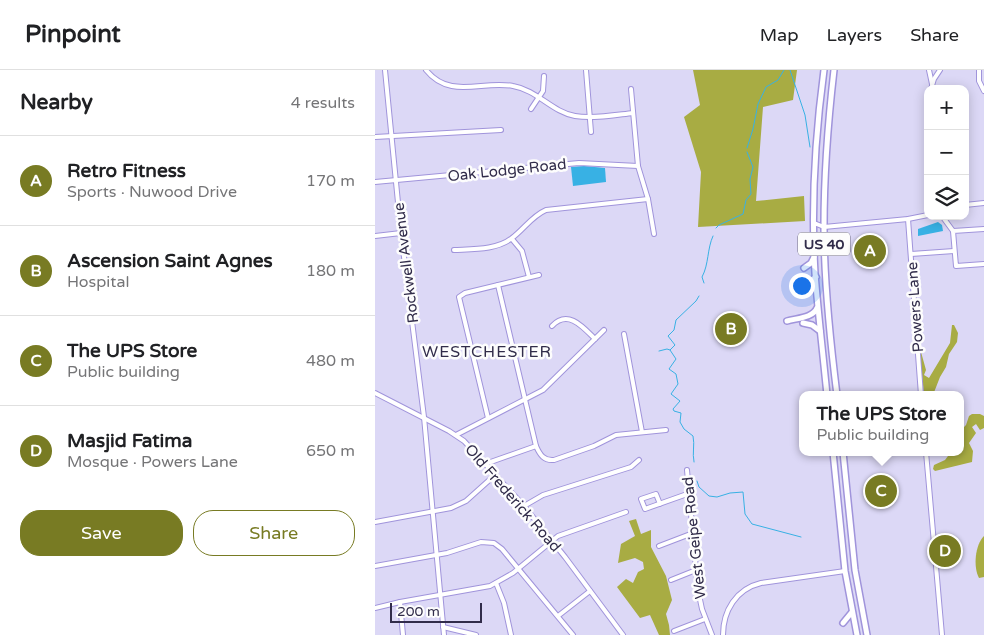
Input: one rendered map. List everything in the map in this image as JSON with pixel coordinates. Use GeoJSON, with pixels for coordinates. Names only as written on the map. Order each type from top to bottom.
{"type":"FeatureCollection","features":[{"type":"Feature","properties":{"kind":"main road","name":"US 40"},"geometry":{"type":"LineString","coordinates":[[824,70],[816,151],[814,223],[815,274],[827,391]]}},
{"type":"Feature","properties":{"kind":"main road","name":"US 40"},"geometry":{"type":"LineString","coordinates":[[834,70],[826,149],[824,227],[828,310],[837,391]]}},
{"type":"Feature","properties":{"kind":"main road"},"geometry":{"type":"LineString","coordinates":[[804,285],[815,274],[804,268],[811,263],[815,256]]}},
{"type":"Feature","properties":{"kind":"main road"},"geometry":{"type":"LineString","coordinates":[[787,321],[813,314],[817,309],[817,297]]}},
{"type":"Feature","properties":{"kind":"main road"},"geometry":{"type":"LineString","coordinates":[[803,323],[812,325],[820,331]]}},
{"type":"Feature","properties":{"kind":"main road"},"geometry":{"type":"LineString","coordinates":[[833,456],[845,571],[855,635]]}},
{"type":"Feature","properties":{"kind":"main road"},"geometry":{"type":"LineString","coordinates":[[843,456],[855,570],[864,624],[868,635]]}},
{"type":"Feature","properties":{"kind":"main road"},"geometry":{"type":"LineString","coordinates":[[843,623],[852,612]]}},
{"type":"Feature","properties":{"kind":"street","name":"Rockwell Avenue"},"geometry":{"type":"LineString","coordinates":[[385,70],[401,233],[424,417],[444,635]]}},
{"type":"Feature","properties":{"kind":"street"},"geometry":{"type":"LineString","coordinates":[[426,70],[438,81],[451,87],[513,86],[521,88],[569,115],[589,117],[633,113]]}},
{"type":"Feature","properties":{"kind":"street"},"geometry":{"type":"LineString","coordinates":[[586,70],[591,132]]}},
{"type":"Feature","properties":{"kind":"street"},"geometry":{"type":"LineString","coordinates":[[929,70],[932,84]]}},
{"type":"Feature","properties":{"kind":"street"},"geometry":{"type":"LineString","coordinates":[[932,84],[940,70]]}},
{"type":"Feature","properties":{"kind":"street"},"geometry":{"type":"LineString","coordinates":[[979,70],[979,81],[984,91]]}},
{"type":"Feature","properties":{"kind":"street"},"geometry":{"type":"LineString","coordinates":[[531,109],[544,85],[544,76]]}},
{"type":"Feature","properties":{"kind":"street"},"geometry":{"type":"LineString","coordinates":[[631,89],[638,166],[655,234]]}},
{"type":"Feature","properties":{"kind":"street"},"geometry":{"type":"LineString","coordinates":[[375,137],[501,130]]}},
{"type":"Feature","properties":{"kind":"street","name":"Oak Lodge Road"},"geometry":{"type":"LineString","coordinates":[[375,182],[579,163],[638,166]]}},
{"type":"Feature","properties":{"kind":"street"},"geometry":{"type":"LineString","coordinates":[[454,250],[495,246],[512,239],[534,217],[546,210],[647,199]]}},
{"type":"Feature","properties":{"kind":"street"},"geometry":{"type":"LineString","coordinates":[[969,205],[984,203]]}},
{"type":"Feature","properties":{"kind":"street"},"geometry":{"type":"LineString","coordinates":[[814,223],[824,227],[924,217]]}},
{"type":"Feature","properties":{"kind":"street","name":"Powers Lane"},"geometry":{"type":"LineString","coordinates":[[908,219],[921,391]]}},
{"type":"Feature","properties":{"kind":"street"},"geometry":{"type":"LineString","coordinates":[[945,220],[953,231],[956,266],[984,264]]}},
{"type":"Feature","properties":{"kind":"street"},"geometry":{"type":"LineString","coordinates":[[953,231],[984,229]]}},
{"type":"Feature","properties":{"kind":"street"},"geometry":{"type":"LineString","coordinates":[[375,236],[401,233]]}},
{"type":"Feature","properties":{"kind":"street"},"geometry":{"type":"LineString","coordinates":[[512,239],[521,251],[529,277]]}},
{"type":"Feature","properties":{"kind":"street"},"geometry":{"type":"LineString","coordinates":[[911,254],[954,251]]}},
{"type":"Feature","properties":{"kind":"street"},"geometry":{"type":"LineString","coordinates":[[489,418],[459,300],[460,295],[539,275]]}},
{"type":"Feature","properties":{"kind":"street"},"geometry":{"type":"LineString","coordinates":[[498,285],[525,399],[541,456],[547,460],[554,460],[595,446],[616,435],[666,430]]}},
{"type":"Feature","properties":{"kind":"street"},"geometry":{"type":"LineString","coordinates":[[552,326],[560,320],[572,320],[580,324],[595,339]]}},
{"type":"Feature","properties":{"kind":"street"},"geometry":{"type":"LineString","coordinates":[[456,435],[543,390],[604,330]]}},
{"type":"Feature","properties":{"kind":"street"},"geometry":{"type":"LineString","coordinates":[[625,334],[642,432]]}},
{"type":"Feature","properties":{"kind":"street","name":"Old Frederick Road"},"geometry":{"type":"LineString","coordinates":[[375,393],[456,435],[524,506],[623,635]]}},
{"type":"Feature","properties":{"kind":"street"},"geometry":{"type":"LineString","coordinates":[[485,464],[537,446]]}},
{"type":"Feature","properties":{"kind":"street"},"geometry":{"type":"LineString","coordinates":[[926,456],[942,635]]}},
{"type":"Feature","properties":{"kind":"street"},"geometry":{"type":"LineString","coordinates":[[524,506],[543,496],[631,467],[639,460]]}},
{"type":"Feature","properties":{"kind":"street","name":"West Geipe Road"},"geometry":{"type":"LineString","coordinates":[[687,470],[698,590],[705,619],[712,635]]}},
{"type":"Feature","properties":{"kind":"street"},"geometry":{"type":"LineString","coordinates":[[375,522],[451,508],[466,501],[495,475]]}},
{"type":"Feature","properties":{"kind":"street"},"geometry":{"type":"LineString","coordinates":[[660,504],[656,494],[641,499],[645,509],[660,504],[690,493]]}},
{"type":"Feature","properties":{"kind":"street"},"geometry":{"type":"LineString","coordinates":[[375,608],[481,588],[497,583],[557,536],[626,512]]}},
{"type":"Feature","properties":{"kind":"street"},"geometry":{"type":"LineString","coordinates":[[659,546],[693,533]]}},
{"type":"Feature","properties":{"kind":"street"},"geometry":{"type":"LineString","coordinates":[[375,566],[437,555],[456,551],[481,542],[490,542],[502,549],[573,635]]}},
{"type":"Feature","properties":{"kind":"street"},"geometry":{"type":"LineString","coordinates":[[671,580],[696,570]]}},
{"type":"Feature","properties":{"kind":"street"},"geometry":{"type":"LineString","coordinates":[[723,635],[724,622],[729,608],[737,597],[748,588],[761,583],[845,571]]}},
{"type":"Feature","properties":{"kind":"street"},"geometry":{"type":"LineString","coordinates":[[497,583],[504,603],[511,635]]}},
{"type":"Feature","properties":{"kind":"street"},"geometry":{"type":"LineString","coordinates":[[558,616],[590,591]]}},
{"type":"Feature","properties":{"kind":"street"},"geometry":{"type":"LineString","coordinates":[[400,602],[403,635]]}},
{"type":"Feature","properties":{"kind":"street"},"geometry":{"type":"LineString","coordinates":[[674,630],[705,619]]}},
{"type":"Feature","properties":{"kind":"street"},"geometry":{"type":"LineString","coordinates":[[443,627],[477,635]]}},
{"type":"Feature","properties":{"kind":"shaded area"},"geometry":{"type":"Polygon","coordinates":[[[693,70],[797,70],[793,100],[763,107],[756,201],[804,196],[805,221],[698,227],[701,172],[684,117],[700,105],[693,70]]]}},
{"type":"Feature","properties":{"kind":"shaded area"},"geometry":{"type":"Polygon","coordinates":[[[952,325],[954,325],[958,333],[957,342],[949,354],[946,367],[935,391],[924,391],[921,352],[926,370],[924,375],[929,378],[950,343],[952,325]]]}},
{"type":"Feature","properties":{"kind":"shaded area"},"geometry":{"type":"Polygon","coordinates":[[[980,414],[984,416],[984,428],[980,430],[976,424],[972,427],[976,433],[969,443],[973,451],[972,462],[935,471],[933,469],[934,465],[945,460],[948,456],[964,456],[964,427],[969,416],[980,414]]]}},
{"type":"Feature","properties":{"kind":"shaded area"},"geometry":{"type":"Polygon","coordinates":[[[636,519],[641,534],[651,530],[651,547],[666,576],[672,600],[666,614],[670,635],[659,635],[650,615],[640,618],[617,587],[626,579],[633,583],[638,572],[644,569],[643,562],[635,558],[618,563],[621,544],[635,536],[629,521],[636,519]]]}},
{"type":"Feature","properties":{"kind":"shaded area"},"geometry":{"type":"Polygon","coordinates":[[[984,536],[984,577],[979,578],[976,568],[976,556],[984,536]]]}},
{"type":"Feature","properties":{"kind":"water"},"geometry":{"type":"Polygon","coordinates":[[[571,167],[605,168],[606,182],[573,186],[571,167]]]}},
{"type":"Feature","properties":{"kind":"water"},"geometry":{"type":"Polygon","coordinates":[[[938,222],[942,225],[943,231],[918,236],[918,229],[938,222]]]}},
{"type":"Feature","properties":{"kind":"waterway"},"geometry":{"type":"LineString","coordinates":[[747,148],[758,104],[766,87],[778,80],[784,70]]}},
{"type":"Feature","properties":{"kind":"waterway"},"geometry":{"type":"LineString","coordinates":[[790,70],[805,115],[810,147]]}},
{"type":"Feature","properties":{"kind":"waterway"},"geometry":{"type":"LineString","coordinates":[[716,228],[743,214],[746,200],[751,194],[750,179],[753,167],[747,152]]}},
{"type":"Feature","properties":{"kind":"waterway"},"geometry":{"type":"LineString","coordinates":[[704,283],[702,277],[713,236]]}},
{"type":"Feature","properties":{"kind":"waterway"},"geometry":{"type":"LineString","coordinates":[[694,462],[693,436],[684,429],[680,422],[681,413],[673,409],[680,401],[671,394],[678,384],[676,374],[669,369],[676,359],[670,350],[675,345],[668,336],[674,330],[676,320],[699,296]]}},
{"type":"Feature","properties":{"kind":"waterway"},"geometry":{"type":"LineString","coordinates":[[659,351],[670,350]]}},
{"type":"Feature","properties":{"kind":"waterway"},"geometry":{"type":"LineString","coordinates":[[697,481],[699,487],[709,496],[717,497],[743,492],[745,514],[752,524],[801,537]]}},
{"type":"Feature","properties":{"kind":"place","name":"Retro Fitness"},"geometry":{"type":"Point","coordinates":[870,251]}},
{"type":"Feature","properties":{"kind":"place","name":"Ascension Saint Agnes"},"geometry":{"type":"Point","coordinates":[731,329]}},
{"type":"Feature","properties":{"kind":"place","name":"The UPS Store"},"geometry":{"type":"Point","coordinates":[881,491]}},
{"type":"Feature","properties":{"kind":"place","name":"Masjid Fatima"},"geometry":{"type":"Point","coordinates":[945,551]}},
{"type":"Feature","properties":{"kind":"district","name":"WESTCHESTER"},"geometry":{"type":"Point","coordinates":[487,351]}}]}
